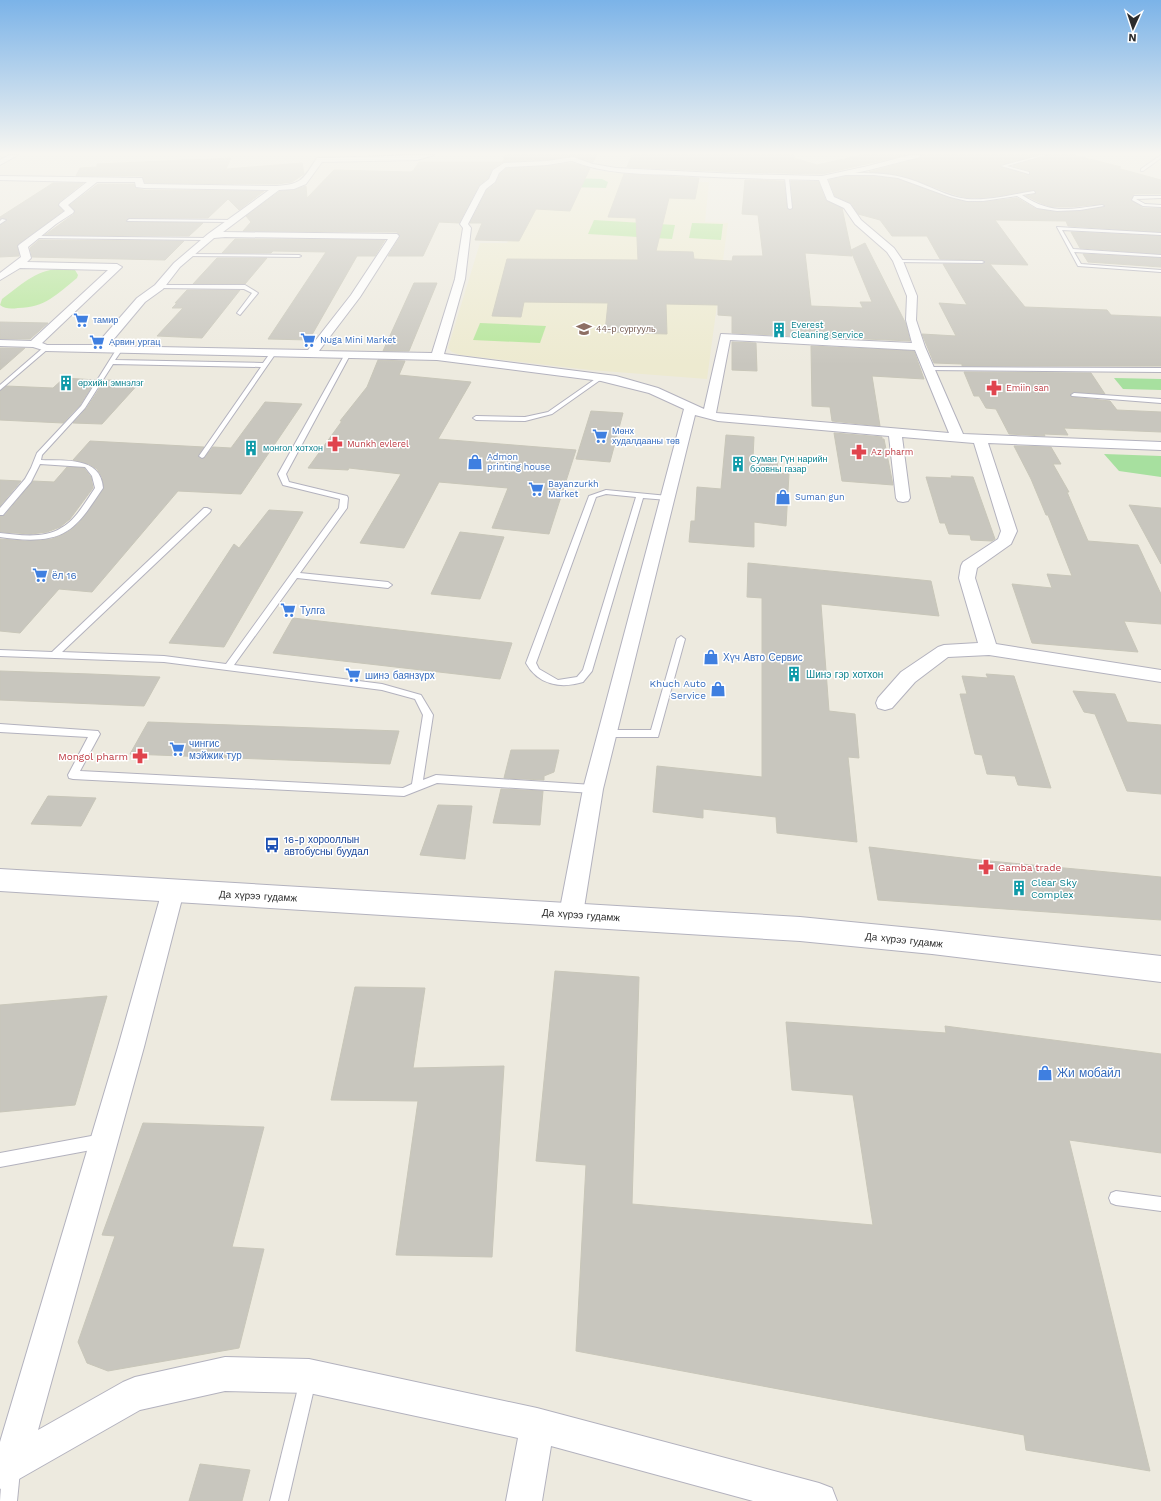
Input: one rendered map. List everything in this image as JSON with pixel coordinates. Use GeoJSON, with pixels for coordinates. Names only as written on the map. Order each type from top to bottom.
{"type":"FeatureCollection","features":[{"type":"Feature","properties":{"kind":"main road","name":"Да хүрээ гудамж"},"geometry":{"type":"LineString","coordinates":[[0,880],[571,914],[808,930],[932,942],[1161,969]]}},
{"type":"Feature","properties":{"kind":"street"},"geometry":{"type":"LineString","coordinates":[[0,277],[26,258],[23,246],[49,225]]}},
{"type":"Feature","properties":{"kind":"street"},"geometry":{"type":"LineString","coordinates":[[99,349],[141,300],[159,286],[177,265],[188,255],[226,225]]}},
{"type":"Feature","properties":{"kind":"street"},"geometry":{"type":"LineString","coordinates":[[437,357],[460,279],[467,228],[465,225]]}},
{"type":"Feature","properties":{"kind":"street"},"geometry":{"type":"LineString","coordinates":[[862,225],[891,250],[898,261],[912,296],[911,320],[919,347],[958,438]]}},
{"type":"Feature","properties":{"kind":"street"},"geometry":{"type":"LineString","coordinates":[[208,238],[394,236],[355,297],[311,354]]}},
{"type":"Feature","properties":{"kind":"street"},"geometry":{"type":"LineString","coordinates":[[18,265],[117,267],[40,346]]}},
{"type":"Feature","properties":{"kind":"street"},"geometry":{"type":"LineString","coordinates":[[709,415],[725,336],[919,347]]}},
{"type":"Feature","properties":{"kind":"street"},"geometry":{"type":"LineString","coordinates":[[0,343],[119,350],[437,357],[600,377],[652,389],[674,399],[690,409],[709,415],[958,438],[1161,446]]}},
{"type":"Feature","properties":{"kind":"street"},"geometry":{"type":"LineString","coordinates":[[571,914],[593,789],[690,409]]}},
{"type":"Feature","properties":{"kind":"street"},"geometry":{"type":"LineString","coordinates":[[895,433],[903,498]]}},
{"type":"Feature","properties":{"kind":"street"},"geometry":{"type":"LineString","coordinates":[[980,439],[1009,531],[1005,541],[969,566],[967,578],[989,649]]}},
{"type":"Feature","properties":{"kind":"street"},"geometry":{"type":"LineString","coordinates":[[886,703],[908,677],[944,651],[989,649],[1161,676]]}},
{"type":"Feature","properties":{"kind":"street"},"geometry":{"type":"LineString","coordinates":[[6,1468],[104,1140],[173,891]]}},
{"type":"Feature","properties":{"kind":"street"},"geometry":{"type":"LineString","coordinates":[[6,1468],[135,1394],[225,1374],[309,1376],[537,1425],[819,1501]]}},
{"type":"Feature","properties":{"kind":"street"},"geometry":{"type":"LineString","coordinates":[[524,1501],[537,1425]]}},
{"type":"Feature","properties":{"kind":"lane"},"geometry":{"type":"LineString","coordinates":[[1161,234],[1059,228],[1078,263],[1080,264],[1161,271]]}},
{"type":"Feature","properties":{"kind":"lane"},"geometry":{"type":"LineString","coordinates":[[35,237],[208,238]]}},
{"type":"Feature","properties":{"kind":"lane"},"geometry":{"type":"LineString","coordinates":[[1071,250],[1161,256]]}},
{"type":"Feature","properties":{"kind":"lane"},"geometry":{"type":"LineString","coordinates":[[188,255],[299,256]]}},
{"type":"Feature","properties":{"kind":"lane"},"geometry":{"type":"LineString","coordinates":[[898,261],[982,262]]}},
{"type":"Feature","properties":{"kind":"lane"},"geometry":{"type":"LineString","coordinates":[[159,286],[245,287],[255,293],[240,312]]}},
{"type":"Feature","properties":{"kind":"lane"},"geometry":{"type":"LineString","coordinates":[[0,388],[40,346]]}},
{"type":"Feature","properties":{"kind":"lane"},"geometry":{"type":"LineString","coordinates":[[0,513],[28,480],[39,454],[83,408],[119,350]]}},
{"type":"Feature","properties":{"kind":"lane"},"geometry":{"type":"LineString","coordinates":[[202,456],[273,353]]}},
{"type":"Feature","properties":{"kind":"lane"},"geometry":{"type":"LineString","coordinates":[[228,667],[343,508],[344,498],[286,483],[282,474],[347,355]]}},
{"type":"Feature","properties":{"kind":"lane"},"geometry":{"type":"LineString","coordinates":[[112,362],[160,362],[265,366]]}},
{"type":"Feature","properties":{"kind":"lane"},"geometry":{"type":"LineString","coordinates":[[928,368],[1161,370]]}},
{"type":"Feature","properties":{"kind":"lane"},"geometry":{"type":"LineString","coordinates":[[476,418],[525,419],[550,413],[600,377]]}},
{"type":"Feature","properties":{"kind":"lane"},"geometry":{"type":"LineString","coordinates":[[1074,395],[1161,401]]}},
{"type":"Feature","properties":{"kind":"lane"},"geometry":{"type":"LineString","coordinates":[[0,535],[48,536],[59,533],[69,526],[99,488],[99,480],[96,474],[87,466],[36,462]]}},
{"type":"Feature","properties":{"kind":"lane"},"geometry":{"type":"LineString","coordinates":[[640,495],[587,671],[580,680],[557,683],[535,671],[531,663],[593,496],[606,492],[640,495],[668,498]]}},
{"type":"Feature","properties":{"kind":"lane"},"geometry":{"type":"LineString","coordinates":[[54,655],[207,510]]}},
{"type":"Feature","properties":{"kind":"lane"},"geometry":{"type":"LineString","coordinates":[[295,574],[388,585]]}},
{"type":"Feature","properties":{"kind":"lane"},"geometry":{"type":"LineString","coordinates":[[608,734],[655,734],[682,640]]}},
{"type":"Feature","properties":{"kind":"lane"},"geometry":{"type":"LineString","coordinates":[[0,652],[164,659],[382,687],[418,697],[428,715],[417,787]]}},
{"type":"Feature","properties":{"kind":"lane"},"geometry":{"type":"LineString","coordinates":[[0,728],[95,734],[73,775],[404,792],[436,779],[593,789]]}},
{"type":"Feature","properties":{"kind":"lane"},"geometry":{"type":"LineString","coordinates":[[0,1160],[104,1140]]}},
{"type":"Feature","properties":{"kind":"lane"},"geometry":{"type":"LineString","coordinates":[[1116,1198],[1161,1204]]}},
{"type":"Feature","properties":{"kind":"lane"},"geometry":{"type":"LineString","coordinates":[[279,1501],[309,1376]]}},
{"type":"Feature","properties":{"kind":"lane"},"geometry":{"type":"LineString","coordinates":[[6,1468],[8,1501]]}},
{"type":"Feature","properties":{"kind":"shaded area","name":"44-р сургууль"},"geometry":{"type":"Polygon","coordinates":[[[517,225],[728,225],[707,379],[590,370],[460,355],[452,352],[448,348],[480,243],[507,243],[517,225]]]}},
{"type":"Feature","properties":{"kind":"green space"},"geometry":{"type":"Polygon","coordinates":[[[592,225],[675,225],[672,239],[588,234],[592,225]]]}},
{"type":"Feature","properties":{"kind":"green space"},"geometry":{"type":"Polygon","coordinates":[[[692,225],[723,225],[721,240],[689,238],[692,225]]]}},
{"type":"Feature","properties":{"kind":"green space"},"geometry":{"type":"Polygon","coordinates":[[[59,269],[75,270],[78,275],[77,278],[57,295],[36,306],[13,309],[0,305],[2,299],[28,280],[42,272],[59,269]]]}},
{"type":"Feature","properties":{"kind":"green space"},"geometry":{"type":"Polygon","coordinates":[[[480,323],[546,326],[540,343],[473,340],[480,323]]]}},
{"type":"Feature","properties":{"kind":"green space"},"geometry":{"type":"Polygon","coordinates":[[[1114,378],[1161,379],[1161,390],[1123,389],[1114,378]]]}},
{"type":"Feature","properties":{"kind":"green space"},"geometry":{"type":"Polygon","coordinates":[[[1104,454],[1161,456],[1161,477],[1119,471],[1104,454]]]}},
{"type":"Feature","properties":{"kind":"building"},"geometry":{"type":"Polygon","coordinates":[[[0,225],[44,225],[17,245],[19,256],[0,257],[0,225]]]}},
{"type":"Feature","properties":{"kind":"building"},"geometry":{"type":"Polygon","coordinates":[[[59,225],[201,225],[189,236],[45,235],[59,225]]]}},
{"type":"Feature","properties":{"kind":"building"},"geometry":{"type":"Polygon","coordinates":[[[248,225],[438,225],[423,256],[388,256],[400,237],[397,232],[243,231],[248,225]]]}},
{"type":"Feature","properties":{"kind":"building"},"geometry":{"type":"Polygon","coordinates":[[[481,225],[527,225],[519,241],[475,240],[481,225]]]}},
{"type":"Feature","properties":{"kind":"building"},"geometry":{"type":"Polygon","coordinates":[[[636,225],[662,225],[656,251],[693,252],[694,259],[732,261],[733,256],[763,256],[759,225],[846,225],[851,250],[865,243],[906,324],[910,341],[732,333],[732,316],[718,315],[718,305],[666,304],[667,334],[605,332],[608,303],[524,302],[521,317],[492,316],[507,259],[638,260],[636,225]],[[851,251],[852,256],[805,253],[811,306],[863,308],[860,302],[872,302],[851,251]]]}},
{"type":"Feature","properties":{"kind":"building"},"geometry":{"type":"Polygon","coordinates":[[[884,225],[999,225],[1028,265],[990,264],[1025,307],[1107,310],[1111,315],[1161,317],[1161,366],[962,366],[962,364],[934,363],[922,334],[956,336],[939,303],[967,305],[943,264],[982,264],[985,261],[940,259],[927,236],[892,236],[884,225]]]}},
{"type":"Feature","properties":{"kind":"building"},"geometry":{"type":"Polygon","coordinates":[[[1161,225],[1161,232],[1068,226],[1161,225]]]}},
{"type":"Feature","properties":{"kind":"building"},"geometry":{"type":"Polygon","coordinates":[[[1071,232],[1161,236],[1161,254],[1080,248],[1071,232]]]}},
{"type":"Feature","properties":{"kind":"building"},"geometry":{"type":"Polygon","coordinates":[[[235,239],[385,240],[375,256],[357,256],[309,340],[268,339],[326,252],[273,251],[271,253],[222,253],[235,239]]]}},
{"type":"Feature","properties":{"kind":"building"},"geometry":{"type":"Polygon","coordinates":[[[39,240],[184,241],[165,260],[32,257],[30,248],[39,240]]]}},
{"type":"Feature","properties":{"kind":"building"},"geometry":{"type":"Polygon","coordinates":[[[1083,254],[1161,258],[1161,267],[1088,262],[1083,254]]]}},
{"type":"Feature","properties":{"kind":"building"},"geometry":{"type":"Polygon","coordinates":[[[217,258],[267,258],[245,284],[193,284],[217,258]]]}},
{"type":"Feature","properties":{"kind":"building"},"geometry":{"type":"Polygon","coordinates":[[[414,283],[437,283],[409,351],[383,351],[414,283]]]}},
{"type":"Feature","properties":{"kind":"building"},"geometry":{"type":"Polygon","coordinates":[[[187,290],[240,290],[202,338],[157,336],[183,308],[172,308],[187,290]]]}},
{"type":"Feature","properties":{"kind":"building"},"geometry":{"type":"Polygon","coordinates":[[[0,322],[48,323],[30,339],[0,339],[0,322]]]}},
{"type":"Feature","properties":{"kind":"building"},"geometry":{"type":"Polygon","coordinates":[[[732,342],[756,343],[757,371],[732,370],[732,342]]]}},
{"type":"Feature","properties":{"kind":"building"},"geometry":{"type":"Polygon","coordinates":[[[811,346],[914,351],[924,379],[872,376],[880,426],[832,421],[830,407],[812,406],[811,346]]]}},
{"type":"Feature","properties":{"kind":"building"},"geometry":{"type":"Polygon","coordinates":[[[0,348],[25,348],[0,370],[0,348]]]}},
{"type":"Feature","properties":{"kind":"building"},"geometry":{"type":"Polygon","coordinates":[[[378,360],[405,361],[399,375],[471,382],[438,439],[576,450],[549,534],[492,528],[508,488],[439,482],[404,548],[360,543],[401,474],[349,468],[348,470],[308,468],[342,421],[340,421],[367,387],[378,360]]]}},
{"type":"Feature","properties":{"kind":"building"},"geometry":{"type":"Polygon","coordinates":[[[964,372],[1091,373],[1105,394],[1074,392],[1070,395],[1071,397],[1110,401],[1117,410],[1161,412],[1161,432],[1064,428],[1068,435],[1044,434],[1045,436],[1009,434],[996,409],[986,408],[979,396],[974,396],[964,372]]]}},
{"type":"Feature","properties":{"kind":"building"},"geometry":{"type":"Polygon","coordinates":[[[64,378],[96,380],[80,405],[63,423],[0,420],[0,391],[6,386],[53,388],[64,378]]]}},
{"type":"Feature","properties":{"kind":"building"},"geometry":{"type":"Polygon","coordinates":[[[105,380],[141,381],[102,424],[73,423],[86,409],[105,380]]]}},
{"type":"Feature","properties":{"kind":"building"},"geometry":{"type":"Polygon","coordinates":[[[265,402],[302,404],[241,494],[178,491],[92,592],[59,589],[20,633],[0,631],[0,539],[25,541],[52,539],[68,532],[79,523],[104,488],[102,477],[97,469],[89,464],[73,460],[90,441],[204,447],[198,456],[203,459],[213,447],[231,448],[265,402]]]}},
{"type":"Feature","properties":{"kind":"building","name":"Мөнх худалдааны төв"},"geometry":{"type":"Polygon","coordinates":[[[591,411],[623,413],[610,462],[576,459],[591,411]]]}},
{"type":"Feature","properties":{"kind":"building"},"geometry":{"type":"Polygon","coordinates":[[[834,433],[882,437],[882,439],[884,439],[893,485],[842,481],[834,433]]]}},
{"type":"Feature","properties":{"kind":"building"},"geometry":{"type":"Polygon","coordinates":[[[726,435],[754,437],[753,458],[778,461],[776,473],[789,474],[786,526],[754,522],[754,547],[689,542],[691,521],[695,521],[697,487],[721,489],[726,435]]]}},
{"type":"Feature","properties":{"kind":"building"},"geometry":{"type":"Polygon","coordinates":[[[1014,446],[1051,447],[1061,464],[1053,464],[1069,492],[1067,492],[1088,541],[1138,545],[1161,594],[1161,624],[1124,621],[1138,652],[1032,643],[1012,584],[1052,588],[1047,574],[1072,576],[1048,515],[1046,515],[1031,479],[1014,446]]]}},
{"type":"Feature","properties":{"kind":"building"},"geometry":{"type":"Polygon","coordinates":[[[67,467],[84,468],[91,477],[93,488],[70,519],[60,527],[47,532],[31,534],[0,532],[0,516],[4,516],[33,481],[54,482],[67,467]]]}},
{"type":"Feature","properties":{"kind":"building"},"geometry":{"type":"Polygon","coordinates":[[[951,476],[973,477],[995,539],[992,541],[971,540],[970,535],[949,534],[945,523],[940,523],[926,477],[952,478],[951,476]]]}},
{"type":"Feature","properties":{"kind":"building"},"geometry":{"type":"Polygon","coordinates":[[[0,480],[21,481],[0,506],[0,480]]]}},
{"type":"Feature","properties":{"kind":"building"},"geometry":{"type":"Polygon","coordinates":[[[1129,505],[1161,508],[1161,564],[1129,505]]]}},
{"type":"Feature","properties":{"kind":"building"},"geometry":{"type":"Polygon","coordinates":[[[269,510],[303,512],[224,647],[169,643],[234,544],[239,548],[269,510]]]}},
{"type":"Feature","properties":{"kind":"building"},"geometry":{"type":"Polygon","coordinates":[[[460,532],[504,537],[480,599],[431,594],[460,532]]]}},
{"type":"Feature","properties":{"kind":"building"},"geometry":{"type":"Polygon","coordinates":[[[748,563],[931,581],[939,616],[821,604],[829,711],[855,714],[859,758],[848,757],[857,842],[777,833],[776,817],[703,809],[703,818],[653,812],[657,766],[762,777],[762,598],[747,597],[748,563]]]}},
{"type":"Feature","properties":{"kind":"building"},"geometry":{"type":"Polygon","coordinates":[[[293,618],[512,643],[500,679],[273,653],[293,618]]]}},
{"type":"Feature","properties":{"kind":"building"},"geometry":{"type":"Polygon","coordinates":[[[0,671],[160,677],[144,706],[0,700],[0,671]]]}},
{"type":"Feature","properties":{"kind":"building"},"geometry":{"type":"Polygon","coordinates":[[[986,674],[1014,676],[1051,788],[1018,785],[1015,776],[987,774],[982,755],[975,754],[960,694],[967,694],[962,676],[988,678],[986,674]]]}},
{"type":"Feature","properties":{"kind":"building"},"geometry":{"type":"Polygon","coordinates":[[[1073,691],[1115,694],[1127,722],[1161,725],[1161,794],[1127,791],[1095,714],[1084,712],[1073,691]]]}},
{"type":"Feature","properties":{"kind":"building"},"geometry":{"type":"Polygon","coordinates":[[[148,722],[399,731],[390,764],[130,754],[148,722]]]}},
{"type":"Feature","properties":{"kind":"building"},"geometry":{"type":"Polygon","coordinates":[[[511,750],[559,750],[554,772],[544,776],[544,780],[504,778],[511,750]]]}},
{"type":"Feature","properties":{"kind":"building"},"geometry":{"type":"Polygon","coordinates":[[[501,789],[543,791],[540,825],[493,823],[501,789]]]}},
{"type":"Feature","properties":{"kind":"building"},"geometry":{"type":"Polygon","coordinates":[[[48,796],[96,798],[81,826],[31,824],[48,796]]]}},
{"type":"Feature","properties":{"kind":"building"},"geometry":{"type":"Polygon","coordinates":[[[438,805],[472,806],[465,859],[420,855],[438,805]]]}},
{"type":"Feature","properties":{"kind":"building","name":"Clear Sky Complex"},"geometry":{"type":"Polygon","coordinates":[[[869,847],[979,860],[1161,877],[1161,920],[878,900],[869,847]]]}},
{"type":"Feature","properties":{"kind":"building"},"geometry":{"type":"Polygon","coordinates":[[[555,971],[639,977],[632,1204],[873,1225],[853,1095],[792,1090],[786,1022],[946,1033],[945,1026],[1161,1054],[1161,1153],[1069,1140],[1150,1471],[1026,1450],[1024,1435],[576,1351],[586,1165],[536,1161],[555,971]]]}},
{"type":"Feature","properties":{"kind":"building"},"geometry":{"type":"Polygon","coordinates":[[[355,987],[425,988],[413,1068],[504,1066],[492,1257],[396,1255],[418,1101],[331,1100],[355,987]]]}},
{"type":"Feature","properties":{"kind":"building"},"geometry":{"type":"Polygon","coordinates":[[[107,996],[75,1105],[0,1112],[0,1005],[107,996]]]}},
{"type":"Feature","properties":{"kind":"building"},"geometry":{"type":"Polygon","coordinates":[[[143,1123],[264,1127],[232,1247],[264,1249],[239,1348],[108,1371],[87,1363],[78,1342],[115,1236],[102,1235],[143,1123]]]}},
{"type":"Feature","properties":{"kind":"building"},"geometry":{"type":"Polygon","coordinates":[[[200,1464],[250,1470],[242,1501],[189,1501],[200,1464]]]}},
{"type":"Feature","properties":{"kind":"place","name":"тамир"},"geometry":{"type":"Point","coordinates":[81,320]}},
{"type":"Feature","properties":{"kind":"place","name":"44-р сургууль"},"geometry":{"type":"Point","coordinates":[584,329]}},
{"type":"Feature","properties":{"kind":"place","name":"Everest Cleaning Service"},"geometry":{"type":"Point","coordinates":[779,330]}},
{"type":"Feature","properties":{"kind":"place","name":"Nuga Mini Market"},"geometry":{"type":"Point","coordinates":[308,340]}},
{"type":"Feature","properties":{"kind":"place","name":"Арвин ургац"},"geometry":{"type":"Point","coordinates":[97,342]}},
{"type":"Feature","properties":{"kind":"place","name":"өрхийн эмнэлэг"},"geometry":{"type":"Point","coordinates":[66,383]}},
{"type":"Feature","properties":{"kind":"place","name":"Emiin san"},"geometry":{"type":"Point","coordinates":[994,388]}},
{"type":"Feature","properties":{"kind":"place","name":"Мөнх худалдааны төв"},"geometry":{"type":"Point","coordinates":[600,436]}},
{"type":"Feature","properties":{"kind":"place","name":"Munkh evlerel"},"geometry":{"type":"Point","coordinates":[335,444]}},
{"type":"Feature","properties":{"kind":"place","name":"монгол хотхон"},"geometry":{"type":"Point","coordinates":[251,448]}},
{"type":"Feature","properties":{"kind":"place","name":"Az pharm"},"geometry":{"type":"Point","coordinates":[859,452]}},
{"type":"Feature","properties":{"kind":"place","name":"Admon printing house"},"geometry":{"type":"Point","coordinates":[475,462]}},
{"type":"Feature","properties":{"kind":"place","name":"Суман Гүн нарийн боовны газар"},"geometry":{"type":"Point","coordinates":[738,464]}},
{"type":"Feature","properties":{"kind":"place","name":"Bayanzurkh Market"},"geometry":{"type":"Point","coordinates":[536,489]}},
{"type":"Feature","properties":{"kind":"place","name":"Suman gun"},"geometry":{"type":"Point","coordinates":[783,497]}},
{"type":"Feature","properties":{"kind":"place","name":"ёл 16"},"geometry":{"type":"Point","coordinates":[40,575]}},
{"type":"Feature","properties":{"kind":"place","name":"Тулга"},"geometry":{"type":"Point","coordinates":[288,610]}},
{"type":"Feature","properties":{"kind":"place","name":"Хүч Авто Сервис"},"geometry":{"type":"Point","coordinates":[711,657]}},
{"type":"Feature","properties":{"kind":"place","name":"Шинэ гэр хотхон"},"geometry":{"type":"Point","coordinates":[794,674]}},
{"type":"Feature","properties":{"kind":"place","name":"шинэ баянзүрх"},"geometry":{"type":"Point","coordinates":[353,675]}},
{"type":"Feature","properties":{"kind":"place","name":"Khuch Auto Service"},"geometry":{"type":"Point","coordinates":[718,689]}},
{"type":"Feature","properties":{"kind":"place","name":"чингис мэйжик тур"},"geometry":{"type":"Point","coordinates":[177,749]}},
{"type":"Feature","properties":{"kind":"place","name":"Mongol pharm"},"geometry":{"type":"Point","coordinates":[140,756]}},
{"type":"Feature","properties":{"kind":"place","name":"16-р хорооллын автобусны буудал"},"geometry":{"type":"Point","coordinates":[272,845]}},
{"type":"Feature","properties":{"kind":"place","name":"Gamba trade"},"geometry":{"type":"Point","coordinates":[986,867]}},
{"type":"Feature","properties":{"kind":"place","name":"Clear Sky Complex"},"geometry":{"type":"Point","coordinates":[1019,888]}},
{"type":"Feature","properties":{"kind":"place","name":"Жи мобайл"},"geometry":{"type":"Point","coordinates":[1045,1073]}}]}
